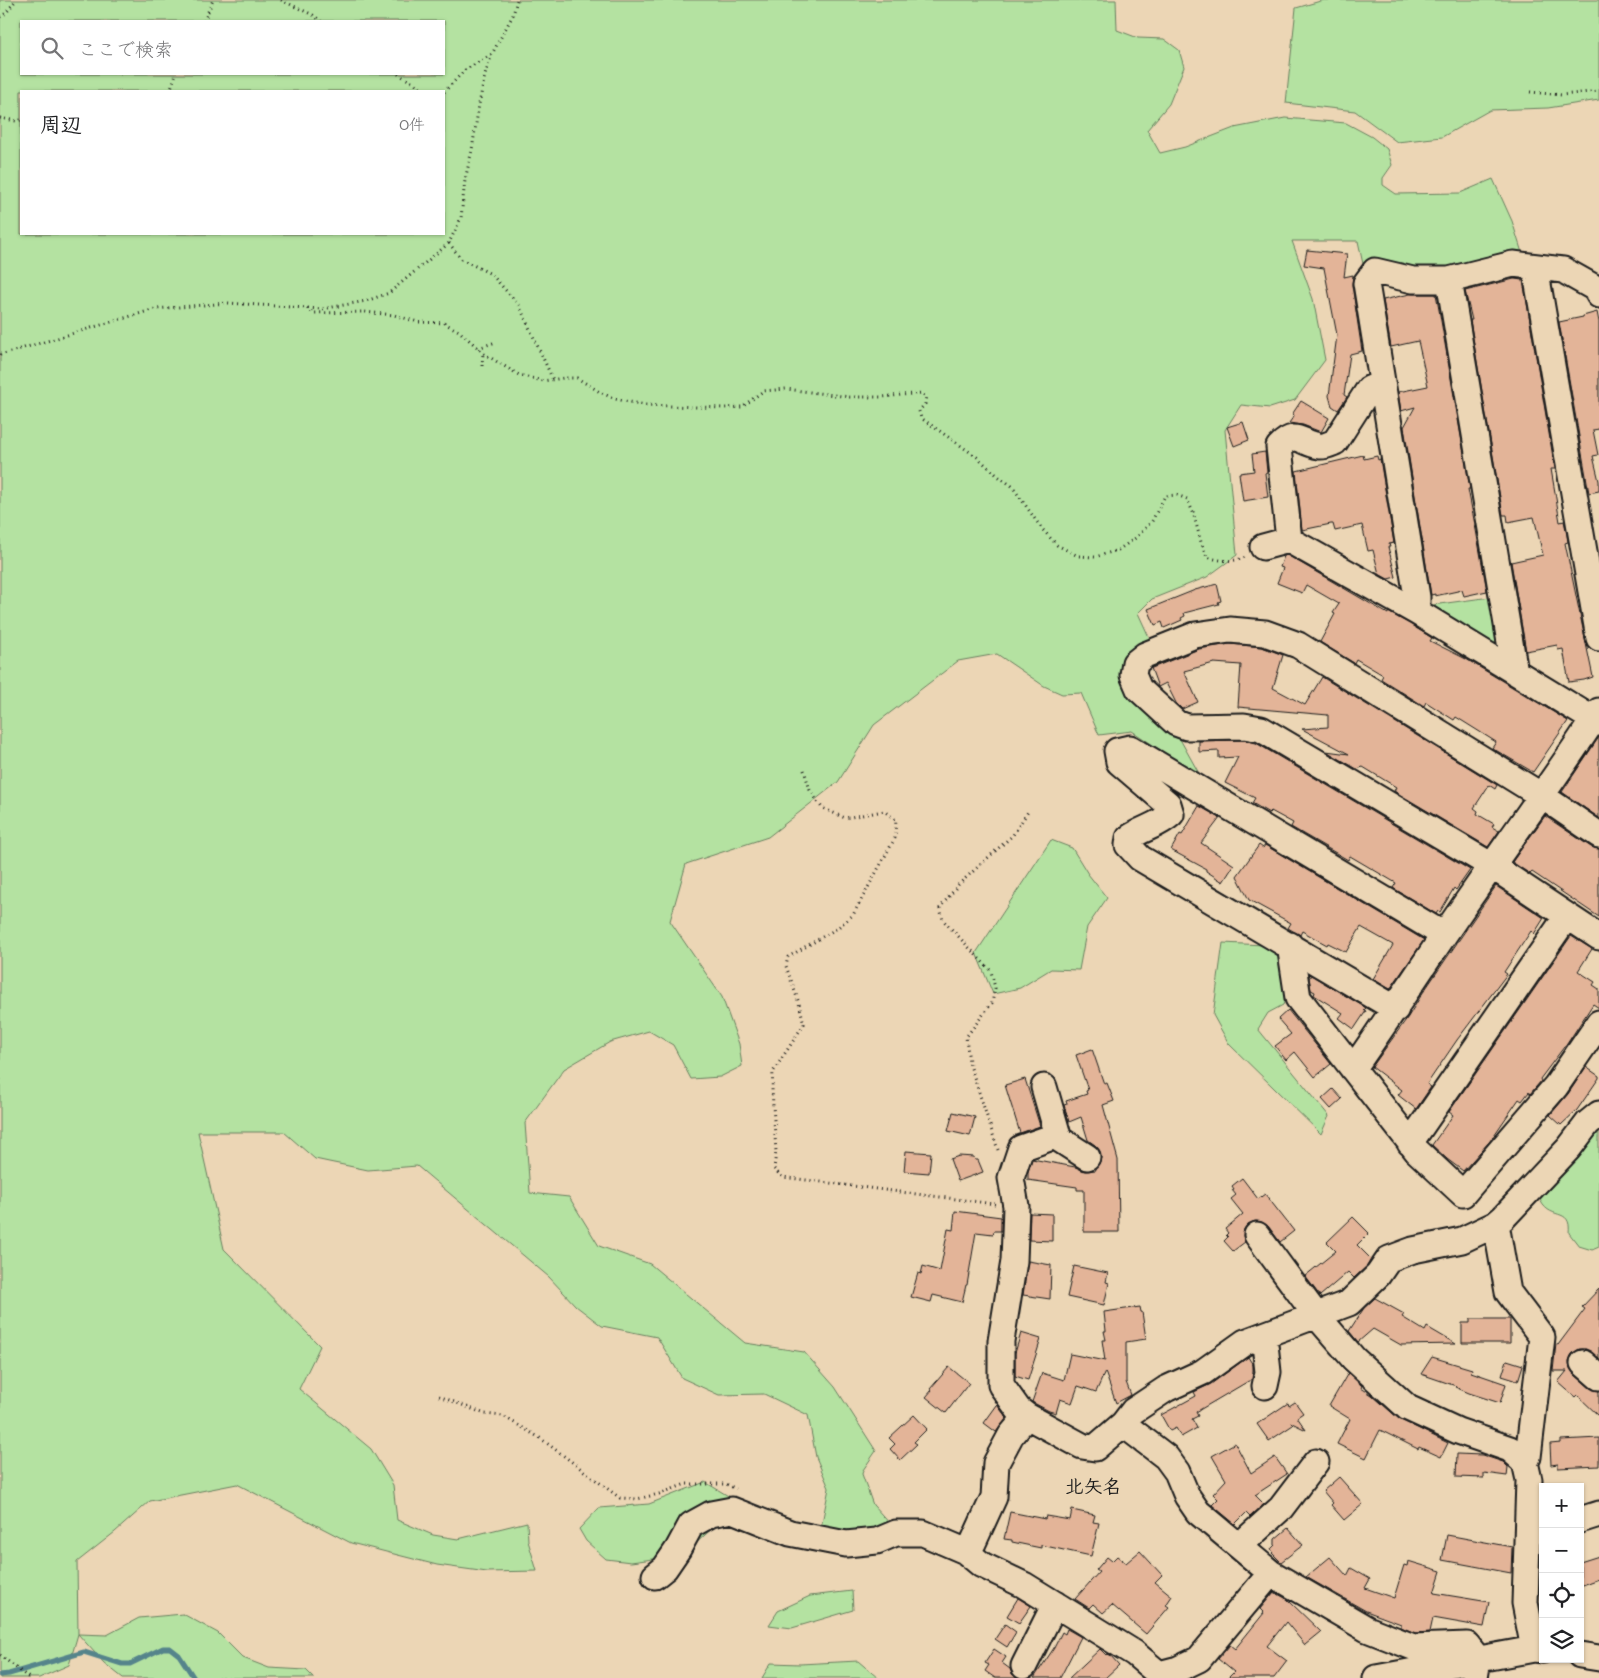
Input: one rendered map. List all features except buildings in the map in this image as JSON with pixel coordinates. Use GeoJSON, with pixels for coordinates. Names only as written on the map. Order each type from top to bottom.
{"type":"FeatureCollection","features":[{"type":"Feature","properties":{"kind":"street"},"geometry":{"type":"LineString","coordinates":[[1417,612],[1366,283],[1375,271],[1413,280],[1449,280],[1513,264],[1563,270],[1596,288],[1599,295]]}},
{"type":"Feature","properties":{"kind":"street"},"geometry":{"type":"LineString","coordinates":[[1536,267],[1596,599],[1599,638]]}},
{"type":"Feature","properties":{"kind":"street"},"geometry":{"type":"LineString","coordinates":[[1449,280],[1515,672]]}},
{"type":"Feature","properties":{"kind":"street"},"geometry":{"type":"LineString","coordinates":[[1289,540],[1279,447],[1287,439],[1297,437],[1321,447],[1335,442],[1369,389],[1381,384]]}},
{"type":"Feature","properties":{"kind":"street"},"geometry":{"type":"LineString","coordinates":[[1263,547],[1289,540],[1417,612],[1515,672],[1597,718],[1444,934],[1396,1009],[1353,1070]]}},
{"type":"Feature","properties":{"kind":"street"},"geometry":{"type":"LineString","coordinates":[[1599,835],[1542,796],[1298,645],[1265,633],[1230,630],[1195,635],[1144,655],[1135,663],[1133,675],[1139,689],[1176,723],[1187,727],[1244,726],[1260,729],[1492,866],[1599,937]]}},
{"type":"Feature","properties":{"kind":"street"},"geometry":{"type":"LineString","coordinates":[[1396,1009],[1140,858],[1128,845],[1128,838],[1162,822],[1171,814],[1168,804],[1120,762],[1117,751],[1130,748],[1444,934]]}},
{"type":"Feature","properties":{"kind":"street"},"geometry":{"type":"LineString","coordinates":[[1410,1143],[1567,916]]}},
{"type":"Feature","properties":{"kind":"street"},"geometry":{"type":"LineString","coordinates":[[1290,945],[1298,998],[1416,1151],[1463,1194],[1556,1086],[1599,1023]]}},
{"type":"Feature","properties":{"kind":"street"},"geometry":{"type":"LineString","coordinates":[[1044,1087],[1059,1139],[1086,1157]]}},
{"type":"Feature","properties":{"kind":"street"},"geometry":{"type":"LineString","coordinates":[[1058,1134],[1021,1148],[1011,1178],[1016,1206],[1014,1261],[1001,1341],[1001,1385],[1018,1409],[1027,1416],[1082,1446],[1096,1448],[1123,1424],[1133,1411],[1166,1389],[1202,1372],[1245,1342],[1349,1303],[1378,1274],[1389,1259],[1412,1250],[1462,1240],[1496,1224],[1504,1218],[1568,1148],[1588,1123],[1599,1114]]}},
{"type":"Feature","properties":{"kind":"street"},"geometry":{"type":"LineString","coordinates":[[1496,1224],[1508,1292],[1542,1337],[1528,1457],[1525,1462]]}},
{"type":"Feature","properties":{"kind":"street"},"geometry":{"type":"LineString","coordinates":[[1257,1234],[1284,1253],[1316,1315],[1354,1359],[1408,1408],[1458,1431],[1510,1449],[1525,1462],[1535,1527],[1525,1603],[1538,1650],[1476,1669],[1376,1678]]}},
{"type":"Feature","properties":{"kind":"street"},"geometry":{"type":"LineString","coordinates":[[1264,1335],[1268,1372],[1265,1386]]}},
{"type":"Feature","properties":{"kind":"street"},"geometry":{"type":"LineString","coordinates":[[965,1551],[973,1543],[994,1497],[996,1464],[1011,1435],[1027,1416]]}},
{"type":"Feature","properties":{"kind":"street"},"geometry":{"type":"LineString","coordinates":[[1123,1424],[1166,1457],[1177,1472],[1187,1496],[1198,1512],[1271,1572],[1367,1629],[1413,1647],[1468,1645],[1476,1669]]}},
{"type":"Feature","properties":{"kind":"street"},"geometry":{"type":"LineString","coordinates":[[1239,1546],[1281,1508],[1316,1462]]}},
{"type":"Feature","properties":{"kind":"street"},"geometry":{"type":"LineString","coordinates":[[655,1576],[665,1568],[678,1550],[691,1525],[711,1514],[732,1510],[790,1532],[846,1544],[877,1541],[896,1533],[923,1533],[965,1551],[982,1565],[1024,1585],[1134,1653],[1159,1674],[1178,1669],[1204,1668],[1271,1572]]}},
{"type":"Feature","properties":{"kind":"street"},"geometry":{"type":"LineString","coordinates":[[1584,1519],[1599,1514]]}},
{"type":"Feature","properties":{"kind":"street"},"geometry":{"type":"LineString","coordinates":[[1024,1666],[1055,1604]]}},
{"type":"Feature","properties":{"kind":"street"},"geometry":{"type":"LineString","coordinates":[[1584,1656],[1599,1658]]}},
{"type":"Feature","properties":{"kind":"path"},"geometry":{"type":"LineString","coordinates":[[0,17],[6,13],[16,0]]}},
{"type":"Feature","properties":{"kind":"path"},"geometry":{"type":"LineString","coordinates":[[204,20],[213,0]]}},
{"type":"Feature","properties":{"kind":"path"},"geometry":{"type":"LineString","coordinates":[[281,0],[320,20]]}},
{"type":"Feature","properties":{"kind":"path"},"geometry":{"type":"LineString","coordinates":[[0,355],[156,309],[228,303],[322,309],[366,301],[389,293],[449,243],[461,218],[465,180],[485,75],[492,54],[513,15],[516,0]]}},
{"type":"Feature","properties":{"kind":"path"},"geometry":{"type":"LineString","coordinates":[[445,91],[465,70],[492,54]]}},
{"type":"Feature","properties":{"kind":"path"},"geometry":{"type":"LineString","coordinates":[[170,90],[176,75]]}},
{"type":"Feature","properties":{"kind":"path"},"geometry":{"type":"LineString","coordinates":[[400,75],[425,90]]}},
{"type":"Feature","properties":{"kind":"path"},"geometry":{"type":"LineString","coordinates":[[1530,92],[1562,95],[1599,91]]}},
{"type":"Feature","properties":{"kind":"path"},"geometry":{"type":"LineString","coordinates":[[0,118],[20,120]]}},
{"type":"Feature","properties":{"kind":"path"},"geometry":{"type":"LineString","coordinates":[[449,243],[461,259],[491,274],[520,305],[553,380]]}},
{"type":"Feature","properties":{"kind":"path"},"geometry":{"type":"LineString","coordinates":[[307,308],[312,313],[365,312],[394,315],[418,322],[444,323],[459,331],[483,352],[519,375],[543,381],[577,378],[615,399],[645,405],[742,407],[763,391],[786,389],[850,397],[882,397],[922,393],[926,397],[925,404],[919,411],[921,418],[977,456],[998,476],[1012,486],[1042,529],[1057,545],[1078,556],[1095,557],[1118,550],[1137,537],[1152,521],[1165,496],[1177,495],[1187,499],[1207,557],[1220,561],[1243,559],[1263,547]]}},
{"type":"Feature","properties":{"kind":"path"},"geometry":{"type":"LineString","coordinates":[[478,348],[496,342]]}},
{"type":"Feature","properties":{"kind":"path"},"geometry":{"type":"LineString","coordinates":[[482,366],[483,352]]}},
{"type":"Feature","properties":{"kind":"path"},"geometry":{"type":"LineString","coordinates":[[804,770],[810,790],[822,808],[845,818],[884,811],[896,820],[895,838],[853,915],[836,929],[788,957],[786,966],[804,1024],[773,1072],[772,1089],[776,1152],[774,1169],[782,1177],[1016,1206]]}},
{"type":"Feature","properties":{"kind":"path"},"geometry":{"type":"LineString","coordinates":[[1011,1178],[1003,1166],[969,1062],[966,1037],[992,1003],[995,988],[991,971],[942,920],[940,908],[958,885],[1013,835],[1029,810]]}},
{"type":"Feature","properties":{"kind":"path"},"geometry":{"type":"LineString","coordinates":[[439,1396],[485,1414],[503,1416],[540,1438],[620,1498],[637,1499],[659,1494],[686,1484],[726,1484],[738,1491],[742,1503],[742,1514]]}},
{"type":"Feature","properties":{"kind":"path"},"geometry":{"type":"LineString","coordinates":[[0,1655],[29,1678]]}},
{"type":"Feature","properties":{"kind":"green space"},"geometry":{"type":"Polygon","coordinates":[[[0,0],[1116,0],[1117,30],[1138,38],[1164,39],[1179,50],[1184,67],[1169,104],[1147,130],[1160,153],[1185,147],[1234,128],[1285,118],[1346,123],[1372,137],[1387,149],[1392,165],[1383,178],[1383,185],[1396,194],[1460,193],[1493,179],[1512,221],[1523,256],[1441,273],[1363,264],[1358,241],[1292,241],[1313,299],[1325,360],[1295,400],[1270,408],[1241,405],[1225,430],[1237,555],[1207,577],[1152,599],[1138,613],[1155,650],[1134,673],[1171,723],[1201,777],[1132,731],[1099,735],[1081,693],[1062,694],[1044,686],[997,654],[958,661],[874,725],[838,782],[768,837],[686,864],[670,921],[722,997],[739,1044],[742,1066],[720,1077],[691,1079],[673,1045],[649,1031],[610,1042],[564,1069],[525,1123],[530,1193],[569,1197],[599,1246],[650,1264],[745,1343],[804,1352],[835,1387],[876,1451],[862,1474],[873,1505],[893,1527],[864,1541],[820,1533],[829,1488],[816,1457],[808,1415],[764,1394],[719,1395],[682,1378],[657,1337],[602,1326],[576,1306],[549,1277],[417,1166],[368,1170],[315,1159],[284,1132],[198,1132],[224,1249],[320,1346],[299,1389],[371,1449],[393,1485],[397,1520],[433,1535],[458,1539],[527,1522],[528,1541],[537,1571],[487,1572],[437,1565],[351,1543],[237,1484],[150,1501],[77,1562],[78,1634],[69,1665],[39,1678],[0,1678],[0,0]]]}},
{"type":"Feature","properties":{"kind":"green space"},"geometry":{"type":"Polygon","coordinates":[[[1324,0],[1599,0],[1599,100],[1548,108],[1490,110],[1442,137],[1397,142],[1355,111],[1286,103],[1296,8],[1324,0]]]}},
{"type":"Feature","properties":{"kind":"green space"},"geometry":{"type":"Polygon","coordinates":[[[1498,596],[1508,654],[1425,606],[1498,596]]]}},
{"type":"Feature","properties":{"kind":"green space"},"geometry":{"type":"Polygon","coordinates":[[[1051,840],[1072,848],[1088,874],[1107,898],[1087,927],[1079,970],[1051,969],[1020,988],[993,994],[976,953],[1051,840]]]}},
{"type":"Feature","properties":{"kind":"green space"},"geometry":{"type":"Polygon","coordinates":[[[1223,943],[1264,945],[1279,957],[1288,991],[1283,1005],[1268,1013],[1258,1029],[1329,1116],[1321,1134],[1229,1044],[1213,1015],[1223,943]]]}},
{"type":"Feature","properties":{"kind":"green space"},"geometry":{"type":"Polygon","coordinates":[[[1599,1126],[1599,1247],[1592,1250],[1579,1246],[1569,1233],[1567,1219],[1548,1210],[1539,1197],[1599,1126]]]}},
{"type":"Feature","properties":{"kind":"green space"},"geometry":{"type":"Polygon","coordinates":[[[705,1482],[730,1497],[727,1515],[683,1555],[631,1562],[606,1559],[586,1541],[579,1529],[599,1508],[649,1504],[705,1482]]]}},
{"type":"Feature","properties":{"kind":"green space"},"geometry":{"type":"Polygon","coordinates":[[[852,1591],[853,1610],[792,1628],[769,1625],[778,1611],[810,1596],[852,1591]]]}},
{"type":"Feature","properties":{"kind":"green space"},"geometry":{"type":"Polygon","coordinates":[[[183,1614],[218,1633],[243,1658],[269,1668],[306,1670],[314,1678],[123,1678],[104,1663],[78,1634],[107,1635],[139,1618],[183,1614]]]}},
{"type":"Feature","properties":{"kind":"green space"},"geometry":{"type":"Polygon","coordinates":[[[858,1661],[878,1678],[762,1678],[771,1663],[800,1664],[858,1661]]]}},
{"type":"Feature","properties":{"kind":"waterway"},"geometry":{"type":"LineString","coordinates":[[0,1675],[84,1652],[122,1664],[130,1664],[163,1648],[170,1648],[179,1655],[194,1678]]}},
{"type":"Feature","properties":{"kind":"district","name":"北矢名"},"geometry":{"type":"Point","coordinates":[1093,1485]}}]}
